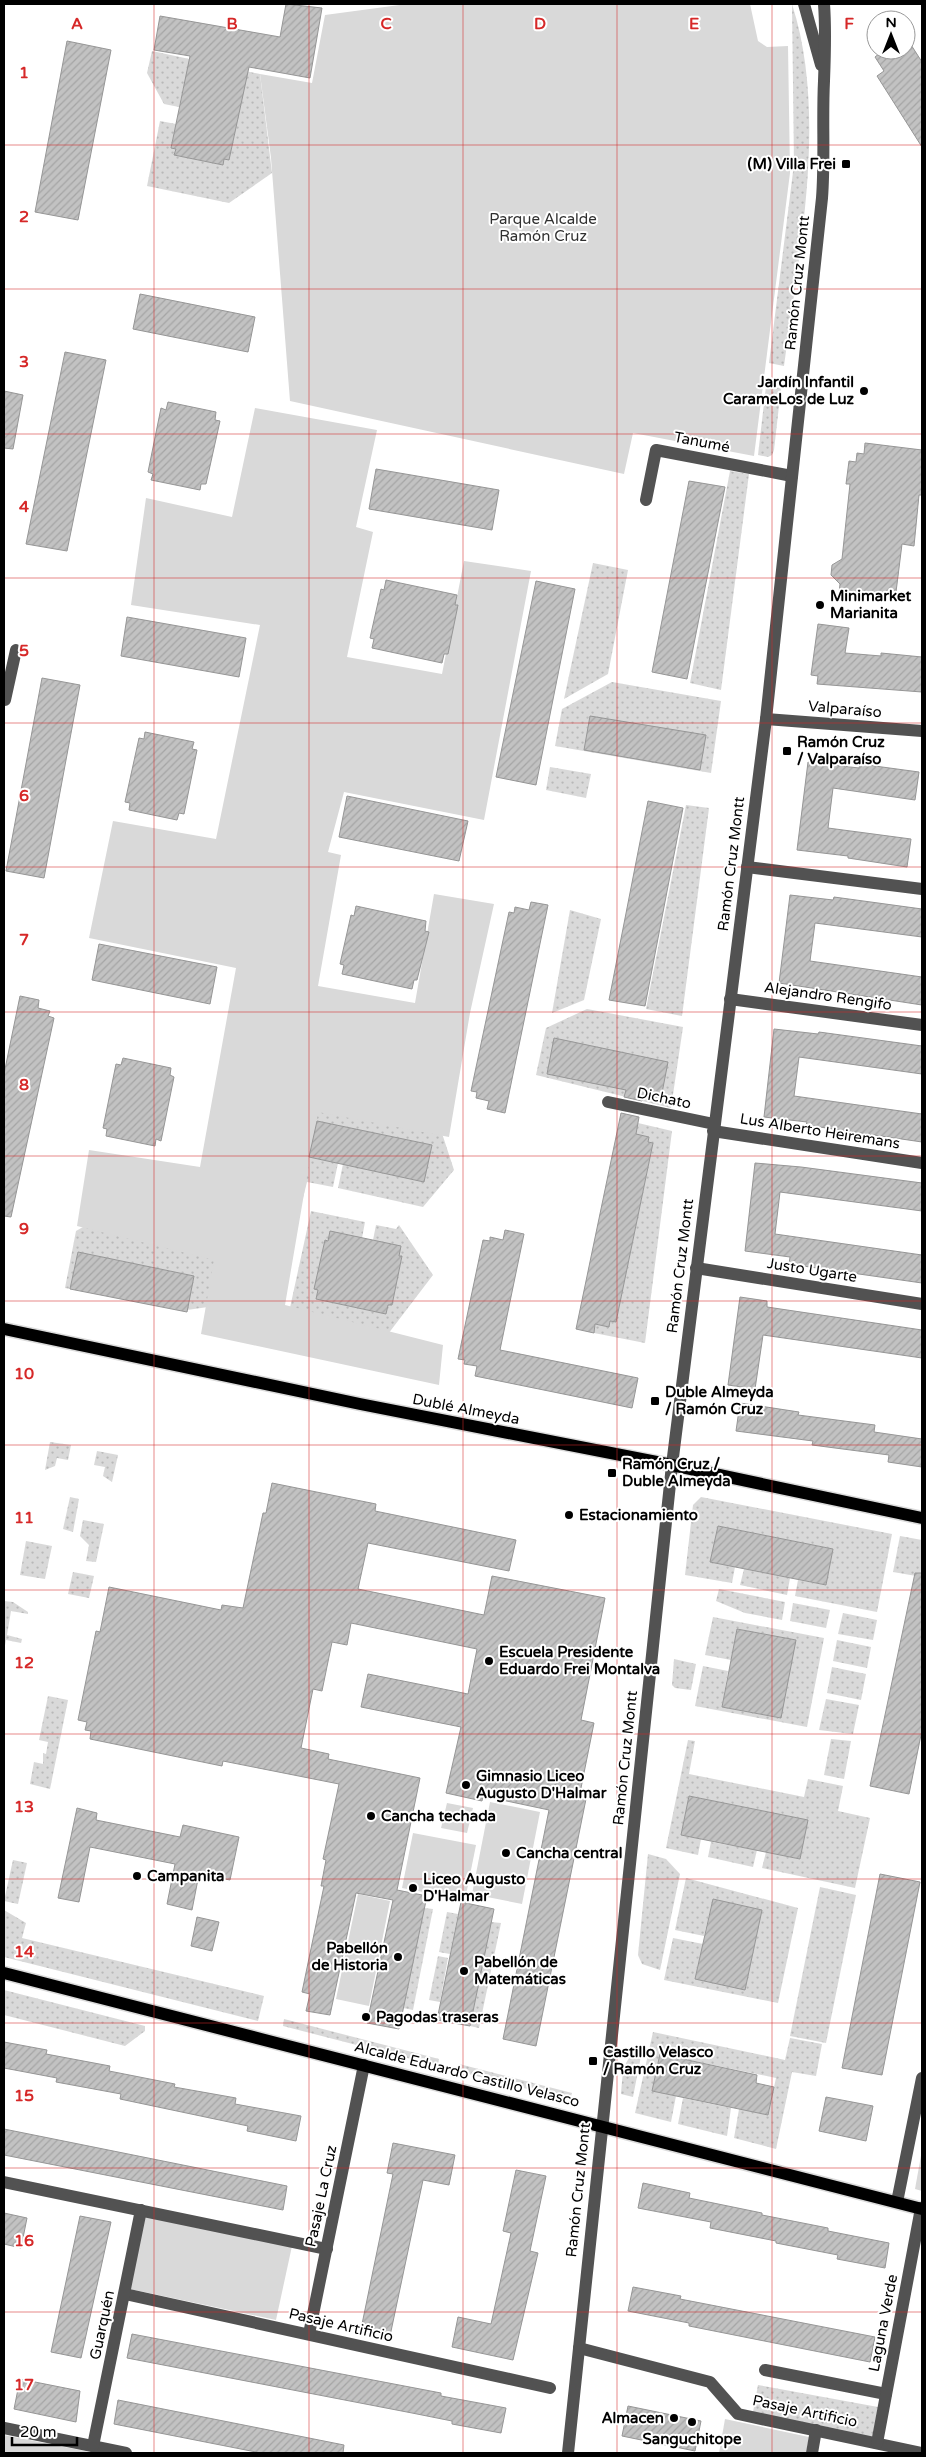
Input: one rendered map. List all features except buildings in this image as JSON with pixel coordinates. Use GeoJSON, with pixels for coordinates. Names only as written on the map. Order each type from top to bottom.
{"type":"FeatureCollection","features":[{"type":"Feature","properties":{"kind":"main road","name":"Dublé Almeyda"},"geometry":{"type":"LineString","coordinates":[[4,1329],[360,1404],[672,1465],[922,1518]]}},
{"type":"Feature","properties":{"kind":"main road","name":"Alcalde Eduardo Castillo Velasco"},"geometry":{"type":"LineString","coordinates":[[4,1973],[922,2208]]}},
{"type":"Feature","properties":{"kind":"street","name":"Ramón Cruz Montt"},"geometry":{"type":"LineString","coordinates":[[804,4],[816,42],[824,82]]}},
{"type":"Feature","properties":{"kind":"street","name":"Ramón Cruz Montt"},"geometry":{"type":"LineString","coordinates":[[568,2453],[672,1465],[766,719],[822,198],[825,162],[824,82],[827,37],[824,4]]}},
{"type":"Feature","properties":{"kind":"street","name":"Tanumé"},"geometry":{"type":"LineString","coordinates":[[646,500],[656,450],[792,476]]}},
{"type":"Feature","properties":{"kind":"street"},"geometry":{"type":"LineString","coordinates":[[4,699],[6,700],[16,650]]}},
{"type":"Feature","properties":{"kind":"street","name":"Valparaíso"},"geometry":{"type":"LineString","coordinates":[[766,719],[922,731]]}},
{"type":"Feature","properties":{"kind":"street"},"geometry":{"type":"LineString","coordinates":[[747,867],[922,889]]}},
{"type":"Feature","properties":{"kind":"street","name":"Alejandro Rengifo"},"geometry":{"type":"LineString","coordinates":[[730,999],[922,1025]]}},
{"type":"Feature","properties":{"kind":"street","name":"Dichato"},"geometry":{"type":"LineString","coordinates":[[608,1102],[714,1128]]}},
{"type":"Feature","properties":{"kind":"street","name":"Lus Alberto Heiremans"},"geometry":{"type":"LineString","coordinates":[[714,1128],[922,1162]]}},
{"type":"Feature","properties":{"kind":"street","name":"Justo Ugarte"},"geometry":{"type":"LineString","coordinates":[[696,1268],[922,1304]]}},
{"type":"Feature","properties":{"kind":"street","name":"Pasaje La Cruz"},"geometry":{"type":"LineString","coordinates":[[309,2334],[364,2065]]}},
{"type":"Feature","properties":{"kind":"street"},"geometry":{"type":"LineString","coordinates":[[896,2202],[922,2078]]}},
{"type":"Feature","properties":{"kind":"street"},"geometry":{"type":"LineString","coordinates":[[4,2182],[327,2249]]}},
{"type":"Feature","properties":{"kind":"street","name":"Laguna Verde"},"geometry":{"type":"LineString","coordinates":[[877,2443],[922,2208]]}},
{"type":"Feature","properties":{"kind":"street","name":"Guarquén"},"geometry":{"type":"LineString","coordinates":[[93,2446],[141,2210]]}},
{"type":"Feature","properties":{"kind":"street","name":"Pasaje Artificio"},"geometry":{"type":"LineString","coordinates":[[125,2294],[550,2388]]}},
{"type":"Feature","properties":{"kind":"street","name":"Pasaje Artificio"},"geometry":{"type":"LineString","coordinates":[[579,2348],[710,2382],[738,2414],[922,2452]]}},
{"type":"Feature","properties":{"kind":"street"},"geometry":{"type":"LineString","coordinates":[[765,2370],[886,2394]]}},
{"type":"Feature","properties":{"kind":"street"},"geometry":{"type":"LineString","coordinates":[[4,2428],[122,2453]]}},
{"type":"Feature","properties":{"kind":"street"},"geometry":{"type":"LineString","coordinates":[[812,2453],[816,2430]]}},
{"type":"Feature","properties":{"kind":"green space","name":"Parque Alcalde Ramón Cruz"},"geometry":{"type":"Polygon","coordinates":[[[407,4],[750,4],[758,41],[767,47],[788,46],[790,173],[754,456],[633,433],[624,474],[290,401],[271,158],[260,74],[312,83],[325,15],[407,4]]]}},
{"type":"Feature","properties":{"kind":"green space"},"geometry":{"type":"Polygon","coordinates":[[[792,4],[803,47],[808,92],[809,137],[803,230],[784,366],[769,363],[794,164],[792,4]]]}},
{"type":"Feature","properties":{"kind":"green space"},"geometry":{"type":"Polygon","coordinates":[[[152,51],[260,74],[272,173],[229,203],[147,186],[160,121],[176,124],[171,147],[176,149],[174,155],[223,165],[224,159],[229,159],[235,133],[184,84],[179,107],[164,104],[147,73],[152,51]]]}},
{"type":"Feature","properties":{"kind":"green space"},"geometry":{"type":"Polygon","coordinates":[[[766,386],[781,388],[774,450],[772,455],[768,457],[758,455],[766,386]]]}},
{"type":"Feature","properties":{"kind":"green space"},"geometry":{"type":"Polygon","coordinates":[[[255,408],[377,430],[356,527],[373,532],[347,657],[442,674],[464,561],[531,571],[484,820],[344,792],[328,852],[341,855],[318,986],[415,1003],[434,894],[494,904],[470,1013],[449,1137],[318,1112],[285,1305],[443,1345],[439,1385],[201,1334],[214,1260],[77,1226],[89,1150],[200,1167],[236,968],[89,938],[113,821],[216,839],[260,625],[131,605],[146,498],[232,517],[255,408]]]}},
{"type":"Feature","properties":{"kind":"green space"},"geometry":{"type":"Polygon","coordinates":[[[730,471],[749,474],[721,690],[690,683],[730,471]]]}},
{"type":"Feature","properties":{"kind":"green space"},"geometry":{"type":"Polygon","coordinates":[[[593,563],[628,570],[608,674],[564,699],[593,563]]]}},
{"type":"Feature","properties":{"kind":"green space"},"geometry":{"type":"Polygon","coordinates":[[[612,682],[721,701],[711,773],[555,746],[562,709],[612,682]]]}},
{"type":"Feature","properties":{"kind":"green space"},"geometry":{"type":"Polygon","coordinates":[[[550,767],[591,774],[586,798],[546,790],[550,767]]]}},
{"type":"Feature","properties":{"kind":"green space"},"geometry":{"type":"Polygon","coordinates":[[[686,805],[709,808],[682,1016],[646,1009],[686,805]]]}},
{"type":"Feature","properties":{"kind":"green space"},"geometry":{"type":"Polygon","coordinates":[[[570,910],[601,919],[584,1000],[552,1013],[570,910]]]}},
{"type":"Feature","properties":{"kind":"green space"},"geometry":{"type":"Polygon","coordinates":[[[587,1009],[683,1027],[671,1108],[536,1075],[546,1028],[587,1009]]]}},
{"type":"Feature","properties":{"kind":"green space"},"geometry":{"type":"Polygon","coordinates":[[[307,1096],[437,1118],[454,1170],[423,1207],[338,1188],[343,1164],[424,1182],[432,1145],[317,1121],[309,1157],[338,1163],[333,1187],[307,1182],[303,1198],[273,1194],[307,1096]]]}},
{"type":"Feature","properties":{"kind":"green space"},"geometry":{"type":"Polygon","coordinates":[[[638,1123],[672,1131],[645,1343],[594,1333],[595,1324],[609,1327],[610,1321],[616,1322],[653,1143],[648,1142],[649,1137],[636,1134],[638,1123]]]}},
{"type":"Feature","properties":{"kind":"green space"},"geometry":{"type":"Polygon","coordinates":[[[118,1207],[227,1265],[222,1305],[187,1310],[194,1276],[78,1252],[70,1289],[65,1288],[76,1231],[118,1207]]]}},
{"type":"Feature","properties":{"kind":"green space"},"geometry":{"type":"Polygon","coordinates":[[[311,1211],[365,1222],[362,1238],[325,1240],[322,1255],[325,1256],[316,1299],[386,1314],[388,1305],[392,1305],[395,1290],[391,1289],[399,1271],[402,1257],[373,1240],[376,1225],[396,1229],[399,1225],[433,1275],[385,1338],[288,1317],[311,1211]]]}},
{"type":"Feature","properties":{"kind":"green space"},"geometry":{"type":"Polygon","coordinates":[[[50,1442],[71,1445],[68,1460],[57,1458],[55,1466],[45,1470],[50,1442]]]}},
{"type":"Feature","properties":{"kind":"green space"},"geometry":{"type":"Polygon","coordinates":[[[97,1451],[118,1455],[112,1482],[103,1476],[105,1467],[94,1465],[97,1451]]]}},
{"type":"Feature","properties":{"kind":"green space"},"geometry":{"type":"Polygon","coordinates":[[[70,1497],[79,1499],[73,1532],[63,1529],[70,1497]]]}},
{"type":"Feature","properties":{"kind":"green space"},"geometry":{"type":"Polygon","coordinates":[[[701,1497],[892,1534],[877,1612],[795,1596],[798,1580],[826,1585],[833,1549],[718,1526],[711,1562],[735,1567],[732,1583],[685,1575],[693,1505],[701,1497]]]}},
{"type":"Feature","properties":{"kind":"green space"},"geometry":{"type":"Polygon","coordinates":[[[83,1520],[104,1524],[96,1562],[86,1561],[89,1545],[80,1536],[83,1520]]]}},
{"type":"Feature","properties":{"kind":"green space"},"geometry":{"type":"Polygon","coordinates":[[[900,1536],[922,1540],[922,1577],[893,1572],[900,1536]]]}},
{"type":"Feature","properties":{"kind":"green space"},"geometry":{"type":"Polygon","coordinates":[[[26,1541],[52,1546],[45,1579],[20,1575],[26,1541]]]}},
{"type":"Feature","properties":{"kind":"green space"},"geometry":{"type":"Polygon","coordinates":[[[744,1569],[790,1578],[787,1595],[740,1585],[744,1569]]]}},
{"type":"Feature","properties":{"kind":"green space"},"geometry":{"type":"Polygon","coordinates":[[[73,1572],[94,1576],[89,1598],[68,1594],[73,1572]]]}},
{"type":"Feature","properties":{"kind":"green space"},"geometry":{"type":"Polygon","coordinates":[[[719,1589],[785,1602],[782,1620],[745,1613],[716,1601],[719,1589]]]}},
{"type":"Feature","properties":{"kind":"green space"},"geometry":{"type":"Polygon","coordinates":[[[4,1601],[13,1602],[28,1612],[28,1614],[11,1611],[7,1635],[22,1639],[21,1643],[6,1640],[4,1651],[4,1601]]]}},
{"type":"Feature","properties":{"kind":"green space"},"geometry":{"type":"Polygon","coordinates":[[[793,1603],[830,1610],[826,1628],[790,1621],[793,1603]]]}},
{"type":"Feature","properties":{"kind":"green space"},"geometry":{"type":"Polygon","coordinates":[[[843,1613],[877,1620],[873,1640],[838,1634],[843,1613]]]}},
{"type":"Feature","properties":{"kind":"green space"},"geometry":{"type":"Polygon","coordinates":[[[713,1617],[824,1638],[807,1727],[695,1706],[703,1666],[728,1671],[722,1707],[780,1718],[795,1640],[737,1629],[731,1660],[705,1655],[713,1617]]]}},
{"type":"Feature","properties":{"kind":"green space"},"geometry":{"type":"Polygon","coordinates":[[[837,1640],[871,1647],[867,1668],[833,1661],[837,1640]]]}},
{"type":"Feature","properties":{"kind":"green space"},"geometry":{"type":"Polygon","coordinates":[[[674,1659],[696,1664],[691,1690],[675,1688],[672,1685],[674,1659]]]}},
{"type":"Feature","properties":{"kind":"green space"},"geometry":{"type":"Polygon","coordinates":[[[832,1667],[866,1674],[861,1700],[827,1693],[832,1667]]]}},
{"type":"Feature","properties":{"kind":"green space"},"geometry":{"type":"Polygon","coordinates":[[[48,1696],[68,1700],[50,1789],[30,1784],[34,1762],[43,1764],[43,1753],[46,1754],[48,1742],[39,1740],[48,1696]]]}},
{"type":"Feature","properties":{"kind":"green space"},"geometry":{"type":"Polygon","coordinates":[[[826,1699],[859,1705],[853,1734],[819,1730],[826,1699]]]}},
{"type":"Feature","properties":{"kind":"green space"},"geometry":{"type":"Polygon","coordinates":[[[831,1739],[851,1741],[844,1779],[824,1775],[831,1739]]]}},
{"type":"Feature","properties":{"kind":"green space"},"geometry":{"type":"Polygon","coordinates":[[[688,1740],[695,1741],[689,1774],[804,1797],[808,1779],[843,1786],[838,1811],[870,1818],[855,1888],[762,1868],[766,1852],[800,1859],[807,1820],[689,1796],[681,1835],[701,1839],[698,1855],[666,1848],[688,1740]]]}},
{"type":"Feature","properties":{"kind":"green space","name":"Cancha central"},"geometry":{"type":"Polygon","coordinates":[[[490,1802],[540,1812],[522,1904],[472,1894],[490,1802]]]}},
{"type":"Feature","properties":{"kind":"green space"},"geometry":{"type":"Polygon","coordinates":[[[447,1803],[473,1808],[467,1833],[441,1828],[447,1803]]]}},
{"type":"Feature","properties":{"kind":"green space"},"geometry":{"type":"Polygon","coordinates":[[[413,1833],[476,1845],[465,1900],[402,1888],[413,1833]]]}},
{"type":"Feature","properties":{"kind":"green space"},"geometry":{"type":"Polygon","coordinates":[[[711,1842],[757,1850],[753,1867],[708,1857],[711,1842]]]}},
{"type":"Feature","properties":{"kind":"green space"},"geometry":{"type":"Polygon","coordinates":[[[648,1854],[666,1859],[680,1874],[660,1970],[642,1964],[638,1955],[648,1854]]]}},
{"type":"Feature","properties":{"kind":"green space"},"geometry":{"type":"Polygon","coordinates":[[[13,1860],[27,1863],[18,1904],[4,1901],[13,1860]]]}},
{"type":"Feature","properties":{"kind":"green space"},"geometry":{"type":"Polygon","coordinates":[[[686,1878],[798,1908],[778,2003],[664,1980],[673,1938],[703,1944],[695,1979],[745,1989],[762,1910],[713,1899],[704,1936],[675,1930],[686,1878]]]}},
{"type":"Feature","properties":{"kind":"green space"},"geometry":{"type":"Polygon","coordinates":[[[820,1887],[856,1895],[826,2043],[790,2036],[820,1887]]]}},
{"type":"Feature","properties":{"kind":"green space"},"geometry":{"type":"Polygon","coordinates":[[[358,1894],[390,1901],[369,2006],[336,1999],[358,1894]]]}},
{"type":"Feature","properties":{"kind":"green space"},"geometry":{"type":"Polygon","coordinates":[[[424,1908],[433,1909],[413,2010],[403,2008],[424,1908]]]}},
{"type":"Feature","properties":{"kind":"green space"},"geometry":{"type":"Polygon","coordinates":[[[4,1910],[26,1923],[22,1938],[264,1996],[258,2021],[4,1957],[4,1910]]]}},
{"type":"Feature","properties":{"kind":"green space"},"geometry":{"type":"Polygon","coordinates":[[[447,1912],[458,1914],[450,1954],[439,1952],[447,1912]]]}},
{"type":"Feature","properties":{"kind":"green space"},"geometry":{"type":"Polygon","coordinates":[[[491,1922],[501,1923],[479,2028],[470,2026],[491,1922]]]}},
{"type":"Feature","properties":{"kind":"green space"},"geometry":{"type":"Polygon","coordinates":[[[438,1956],[448,1958],[440,2002],[429,2000],[438,1956]]]}},
{"type":"Feature","properties":{"kind":"green space"},"geometry":{"type":"Polygon","coordinates":[[[4,1990],[145,2026],[145,2031],[125,2046],[4,2015],[4,1990]]]}},
{"type":"Feature","properties":{"kind":"green space"},"geometry":{"type":"Polygon","coordinates":[[[284,2019],[439,2059],[438,2066],[283,2026],[284,2019]]]}},
{"type":"Feature","properties":{"kind":"green space"},"geometry":{"type":"Polygon","coordinates":[[[653,2032],[785,2060],[790,2038],[822,2044],[816,2076],[792,2072],[776,2149],[734,2138],[739,2109],[768,2115],[776,2078],[660,2054],[652,2091],[676,2096],[671,2122],[635,2113],[653,2032]]]}},
{"type":"Feature","properties":{"kind":"green space"},"geometry":{"type":"Polygon","coordinates":[[[642,2051],[633,2097],[621,2094],[624,2068],[630,2057],[642,2051]]]}},
{"type":"Feature","properties":{"kind":"green space"},"geometry":{"type":"Polygon","coordinates":[[[459,2064],[572,2093],[570,2100],[457,2071],[459,2064]]]}},
{"type":"Feature","properties":{"kind":"green space"},"geometry":{"type":"Polygon","coordinates":[[[683,2098],[731,2108],[727,2136],[678,2124],[683,2098]]]}},
{"type":"Feature","properties":{"kind":"green space"},"geometry":{"type":"Polygon","coordinates":[[[922,2150],[922,2191],[915,2189],[922,2150]]]}},
{"type":"Feature","properties":{"kind":"green space"},"geometry":{"type":"Polygon","coordinates":[[[145,2215],[292,2246],[276,2320],[130,2289],[145,2215]]]}},
{"type":"Feature","properties":{"kind":"green space"},"geometry":{"type":"Polygon","coordinates":[[[758,2385],[878,2407],[872,2440],[753,2412],[758,2385]]]}},
{"type":"Feature","properties":{"kind":"green space"},"geometry":{"type":"Polygon","coordinates":[[[725,2419],[809,2437],[806,2453],[719,2453],[725,2419]]]}},
{"type":"Feature","properties":{"kind":"green space"},"geometry":{"type":"Polygon","coordinates":[[[4,2435],[95,2453],[4,2453],[4,2435]]]}},
{"type":"Feature","properties":{"kind":"place","name":"(M) Villa Frei"},"geometry":{"type":"Point","coordinates":[846,164]}},
{"type":"Feature","properties":{"kind":"place","name":"Jardín Infantil CarameLos de Luz"},"geometry":{"type":"Point","coordinates":[864,391]}},
{"type":"Feature","properties":{"kind":"place","name":"Minimarket Marianita"},"geometry":{"type":"Point","coordinates":[820,605]}},
{"type":"Feature","properties":{"kind":"place","name":"Ramón Cruz / Valparaíso"},"geometry":{"type":"Point","coordinates":[787,751]}},
{"type":"Feature","properties":{"kind":"place","name":"Duble Almeyda / Ramón Cruz"},"geometry":{"type":"Point","coordinates":[655,1401]}},
{"type":"Feature","properties":{"kind":"place","name":"Ramón Cruz / Duble Almeyda"},"geometry":{"type":"Point","coordinates":[612,1473]}},
{"type":"Feature","properties":{"kind":"place","name":"Estacionamiento"},"geometry":{"type":"Point","coordinates":[569,1515]}},
{"type":"Feature","properties":{"kind":"place","name":"Escuela Presidente Eduardo Frei Montalva"},"geometry":{"type":"Point","coordinates":[489,1661]}},
{"type":"Feature","properties":{"kind":"place","name":"Gimnasio Liceo Augusto D'Halmar"},"geometry":{"type":"Point","coordinates":[466,1785]}},
{"type":"Feature","properties":{"kind":"place","name":"Cancha techada"},"geometry":{"type":"Point","coordinates":[371,1816]}},
{"type":"Feature","properties":{"kind":"place","name":"Cancha central"},"geometry":{"type":"Point","coordinates":[506,1853]}},
{"type":"Feature","properties":{"kind":"place","name":"Campanita"},"geometry":{"type":"Point","coordinates":[137,1876]}},
{"type":"Feature","properties":{"kind":"place","name":"Liceo Augusto D'Halmar"},"geometry":{"type":"Point","coordinates":[413,1888]}},
{"type":"Feature","properties":{"kind":"place","name":"Pabellón de Historia"},"geometry":{"type":"Point","coordinates":[398,1957]}},
{"type":"Feature","properties":{"kind":"place","name":"Pabellón de Matemáticas"},"geometry":{"type":"Point","coordinates":[464,1971]}},
{"type":"Feature","properties":{"kind":"place","name":"Pagodas traseras"},"geometry":{"type":"Point","coordinates":[366,2017]}},
{"type":"Feature","properties":{"kind":"place","name":"Castillo Velasco / Ramón Cruz"},"geometry":{"type":"Point","coordinates":[593,2061]}},
{"type":"Feature","properties":{"kind":"place","name":"Almacen"},"geometry":{"type":"Point","coordinates":[674,2418]}},
{"type":"Feature","properties":{"kind":"place","name":"Sanguchitope"},"geometry":{"type":"Point","coordinates":[692,2422]}}]}
